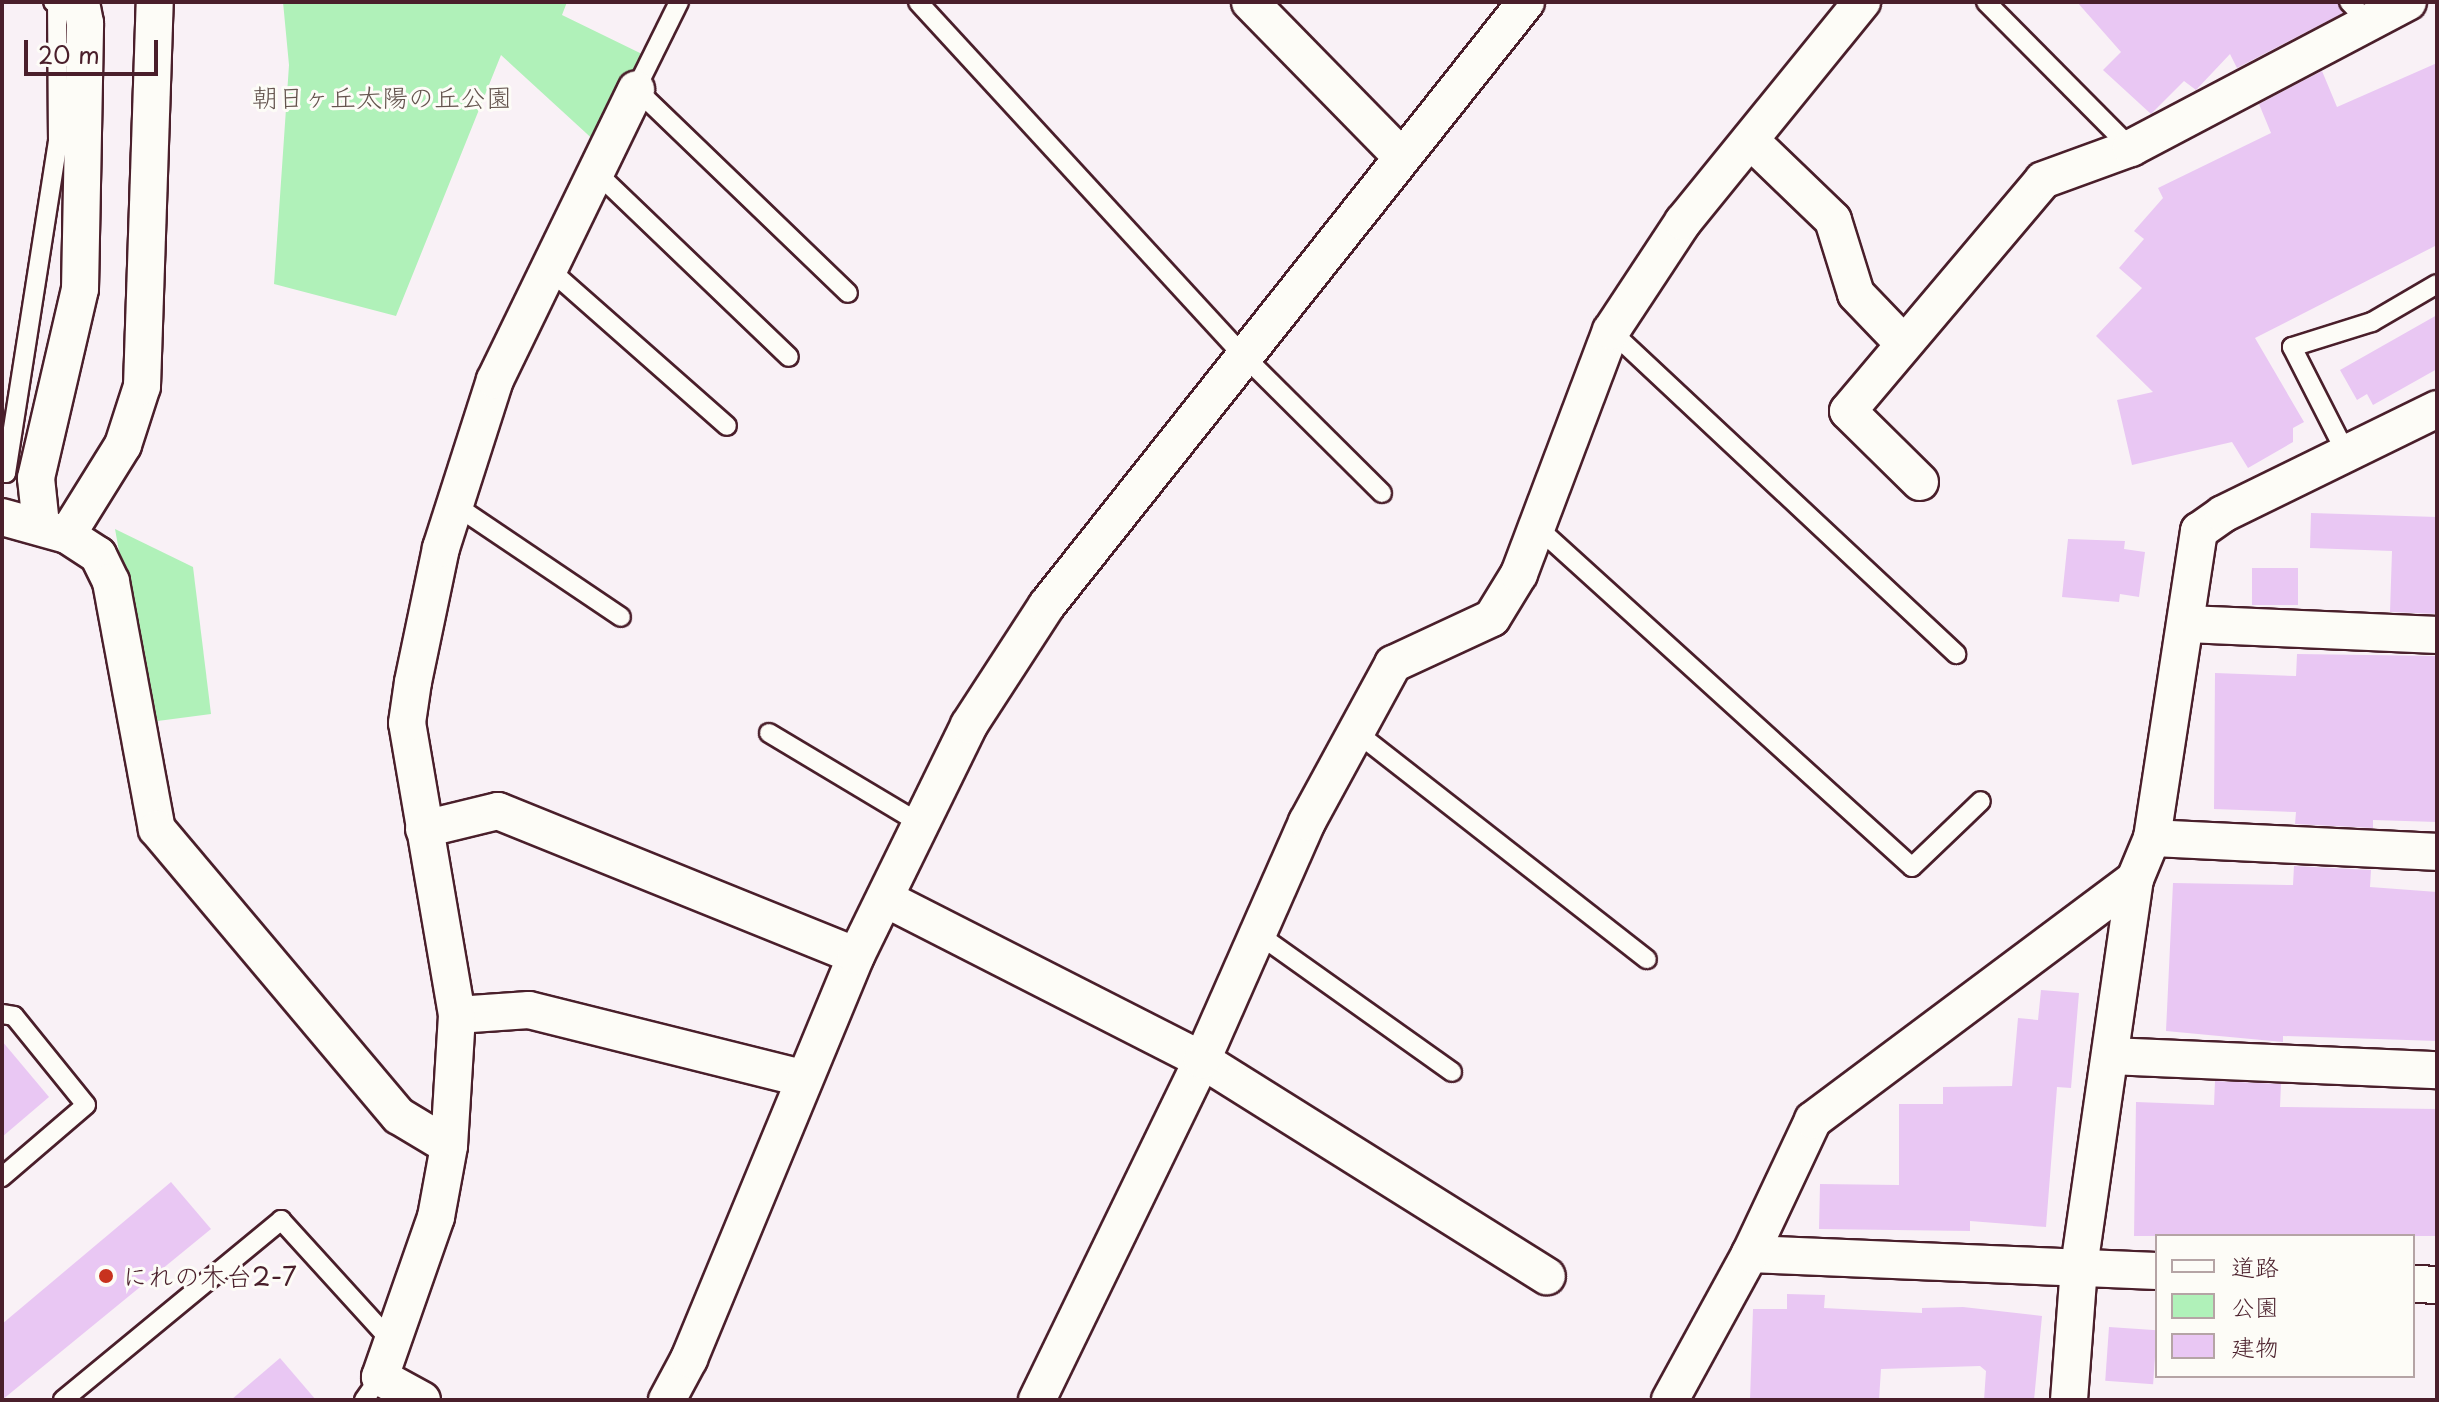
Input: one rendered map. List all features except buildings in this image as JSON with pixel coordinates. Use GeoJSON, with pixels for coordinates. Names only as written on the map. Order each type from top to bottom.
{"type":"FeatureCollection","features":[{"type":"Feature","properties":{"kind":"street"},"geometry":{"type":"LineString","coordinates":[[54,530],[36,478],[80,289],[85,23],[81,2]]}},
{"type":"Feature","properties":{"kind":"street"},"geometry":{"type":"LineString","coordinates":[[54,530],[123,445],[142,386],[155,2]]}},
{"type":"Feature","properties":{"kind":"street"},"geometry":{"type":"LineString","coordinates":[[1250,2],[1402,157]]}},
{"type":"Feature","properties":{"kind":"street"},"geometry":{"type":"LineString","coordinates":[[667,1400],[689,1359],[802,1078],[856,956],[923,825],[969,725],[1047,605],[1526,2]]}},
{"type":"Feature","properties":{"kind":"street"},"geometry":{"type":"LineString","coordinates":[[1037,1400],[1202,1060],[1307,822],[1393,664],[1462,636],[1492,618],[1519,574],[1611,331],[1683,222],[1862,2]]}},
{"type":"Feature","properties":{"kind":"street"},"geometry":{"type":"LineString","coordinates":[[1920,482],[1848,411],[2043,180],[2131,148],[2359,12],[2408,2]]}},
{"type":"Feature","properties":{"kind":"street"},"geometry":{"type":"LineString","coordinates":[[422,1400],[372,1388],[394,1344],[436,1217],[449,1146],[457,1015],[407,723],[441,548],[495,380],[636,89]]}},
{"type":"Feature","properties":{"kind":"street"},"geometry":{"type":"LineString","coordinates":[[1750,140],[1833,220],[1856,294],[1904,344]]}},
{"type":"Feature","properties":{"kind":"street"},"geometry":{"type":"LineString","coordinates":[[2069,1400],[2079,1267],[2135,879],[2152,838],[2188,624],[2199,531],[2223,514],[2437,409]]}},
{"type":"Feature","properties":{"kind":"street"},"geometry":{"type":"LineString","coordinates":[[2,517],[54,530],[98,555],[111,582],[157,829],[399,1116],[449,1146]]}},
{"type":"Feature","properties":{"kind":"street"},"geometry":{"type":"LineString","coordinates":[[2188,624],[2437,635]]}},
{"type":"Feature","properties":{"kind":"street"},"geometry":{"type":"LineString","coordinates":[[424,829],[498,811],[856,956]]}},
{"type":"Feature","properties":{"kind":"street"},"geometry":{"type":"LineString","coordinates":[[2152,838],[2437,852]]}},
{"type":"Feature","properties":{"kind":"street"},"geometry":{"type":"LineString","coordinates":[[1670,1400],[1750,1254],[1813,1120],[2135,879]]}},
{"type":"Feature","properties":{"kind":"street"},"geometry":{"type":"LineString","coordinates":[[886,899],[1202,1060],[1547,1276]]}},
{"type":"Feature","properties":{"kind":"street"},"geometry":{"type":"LineString","coordinates":[[457,1015],[529,1010],[802,1078]]}},
{"type":"Feature","properties":{"kind":"street"},"geometry":{"type":"LineString","coordinates":[[2111,1056],[2437,1070]]}},
{"type":"Feature","properties":{"kind":"street"},"geometry":{"type":"LineString","coordinates":[[1750,1254],[2155,1271]]}},
{"type":"Feature","properties":{"kind":"street"},"geometry":{"type":"LineString","coordinates":[[2415,1284],[2437,1285]]}},
{"type":"Feature","properties":{"kind":"lane"},"geometry":{"type":"LineString","coordinates":[[2,473],[6,473],[58,142],[57,3],[53,2]]}},
{"type":"Feature","properties":{"kind":"lane"},"geometry":{"type":"LineString","coordinates":[[679,2],[636,89],[848,293]]}},
{"type":"Feature","properties":{"kind":"lane"},"geometry":{"type":"LineString","coordinates":[[918,2],[1245,357],[1382,493]]}},
{"type":"Feature","properties":{"kind":"lane"},"geometry":{"type":"LineString","coordinates":[[1986,2],[2131,148]]}},
{"type":"Feature","properties":{"kind":"lane"},"geometry":{"type":"LineString","coordinates":[[596,172],[789,357]]}},
{"type":"Feature","properties":{"kind":"lane"},"geometry":{"type":"LineString","coordinates":[[549,269],[727,426]]}},
{"type":"Feature","properties":{"kind":"lane"},"geometry":{"type":"LineString","coordinates":[[2346,453],[2292,347],[2372,322],[2437,284]]}},
{"type":"Feature","properties":{"kind":"lane"},"geometry":{"type":"LineString","coordinates":[[1611,331],[1956,654]]}},
{"type":"Feature","properties":{"kind":"lane"},"geometry":{"type":"LineString","coordinates":[[455,505],[621,617]]}},
{"type":"Feature","properties":{"kind":"lane"},"geometry":{"type":"LineString","coordinates":[[1537,527],[1912,867],[1981,801]]}},
{"type":"Feature","properties":{"kind":"lane"},"geometry":{"type":"LineString","coordinates":[[1356,732],[1647,959]]}},
{"type":"Feature","properties":{"kind":"lane"},"geometry":{"type":"LineString","coordinates":[[769,733],[923,825]]}},
{"type":"Feature","properties":{"kind":"lane"},"geometry":{"type":"LineString","coordinates":[[1258,934],[1452,1072]]}},
{"type":"Feature","properties":{"kind":"lane"},"geometry":{"type":"LineString","coordinates":[[2,1014],[14,1016],[86,1105],[2,1177]]}},
{"type":"Feature","properties":{"kind":"lane"},"geometry":{"type":"LineString","coordinates":[[63,1400],[281,1220],[394,1344]]}},
{"type":"Feature","properties":{"kind":"green space","name":"朝日ヶ丘太陽の丘公園"},"geometry":{"type":"Polygon","coordinates":[[[283,2],[567,2],[562,15],[642,54],[598,144],[501,55],[396,316],[274,284],[289,65],[283,2]]]}},
{"type":"Feature","properties":{"kind":"green space"},"geometry":{"type":"Polygon","coordinates":[[[115,529],[193,567],[211,714],[150,722],[115,529]]]}},
{"type":"Feature","properties":{"kind":"place","name":"にれの木台2-7"},"geometry":{"type":"Point","coordinates":[106,1276]}}]}
